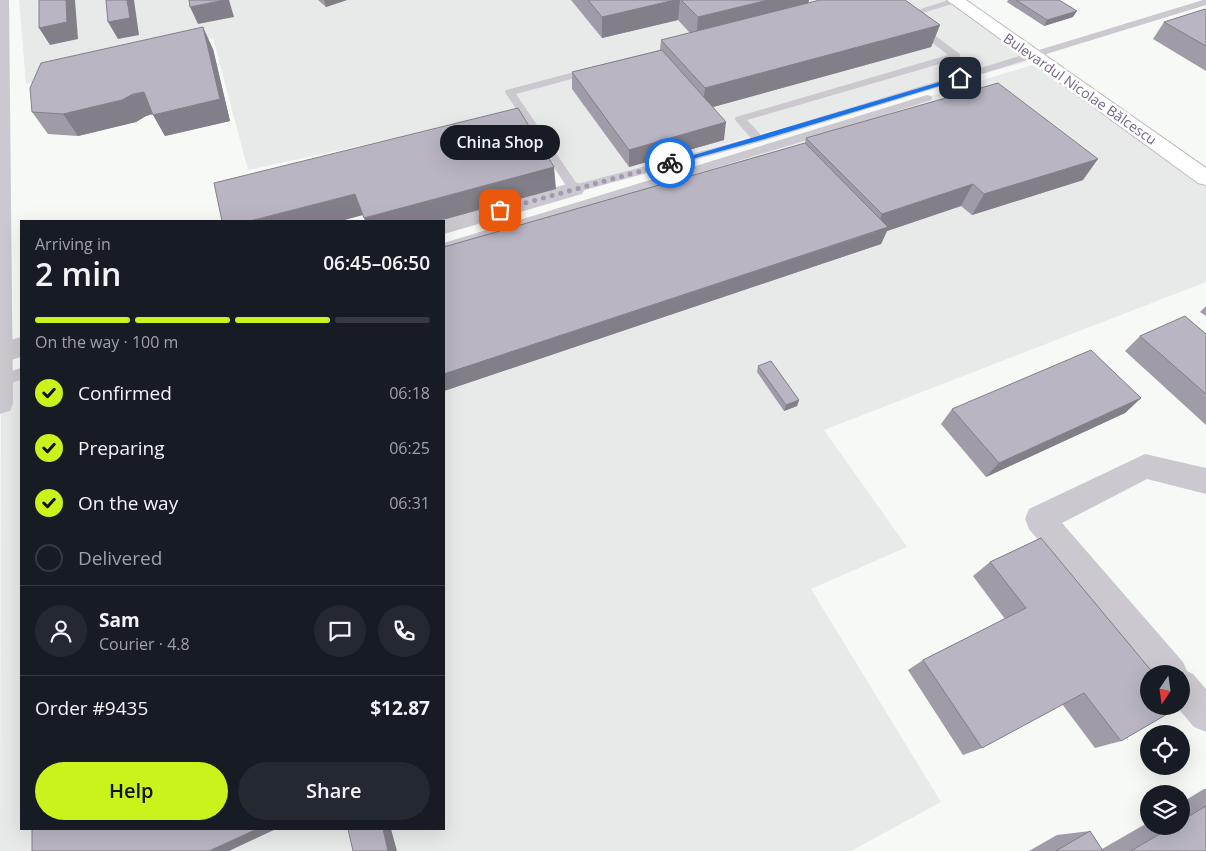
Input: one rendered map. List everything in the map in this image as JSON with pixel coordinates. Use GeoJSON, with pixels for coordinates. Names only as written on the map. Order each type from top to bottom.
{"type":"FeatureCollection","features":[{"type":"Feature","properties":{"kind":"main road","name":"Bulevardul Nicolae Bălcescu"},"geometry":{"type":"LineString","coordinates":[[955,1],[1206,178]]}},
{"type":"Feature","properties":{"kind":"street"},"geometry":{"type":"LineString","coordinates":[[0,403],[1,380],[11,350],[1,0]]}},
{"type":"Feature","properties":{"kind":"street"},"geometry":{"type":"LineString","coordinates":[[445,226],[574,189]]}},
{"type":"Feature","properties":{"kind":"street"},"geometry":{"type":"LineString","coordinates":[[1163,665],[1040,519],[1145,466],[1206,481]]}},
{"type":"Feature","properties":{"kind":"street"},"geometry":{"type":"LineString","coordinates":[[1190,696],[1206,715]]}},
{"type":"Feature","properties":{"kind":"lane"},"geometry":{"type":"LineString","coordinates":[[1168,0],[1184,9]]}},
{"type":"Feature","properties":{"kind":"lane"},"geometry":{"type":"LineString","coordinates":[[955,1],[900,14],[978,72]]}},
{"type":"Feature","properties":{"kind":"lane"},"geometry":{"type":"LineString","coordinates":[[445,247],[806,138],[1206,2]]}},
{"type":"Feature","properties":{"kind":"lane"},"geometry":{"type":"LineString","coordinates":[[759,138],[740,119],[956,56]]}},
{"type":"Feature","properties":{"kind":"lane"},"geometry":{"type":"LineString","coordinates":[[598,69],[510,92],[574,189],[759,138],[978,72],[1037,59]]}},
{"type":"Feature","properties":{"kind":"lane"},"geometry":{"type":"LineString","coordinates":[[1,380],[20,374]]}},
{"type":"Feature","properties":{"kind":"shaded area"},"geometry":{"type":"Polygon","coordinates":[[[19,0],[954,0],[1037,59],[577,184],[507,114],[248,170],[213,38],[26,84],[19,0]]]}},
{"type":"Feature","properties":{"kind":"shaded area"},"geometry":{"type":"Polygon","coordinates":[[[1042,62],[1206,177],[1206,282],[824,430],[907,547],[811,589],[941,802],[851,851],[0,851],[1,381],[20,374],[20,830],[445,830],[445,245],[1042,62]]]}},
{"type":"Feature","properties":{"kind":"building"},"geometry":{"type":"Polygon","coordinates":[[[39,0],[66,0],[67,22],[39,28],[39,0]]]}},
{"type":"Feature","properties":{"kind":"building"},"geometry":{"type":"Polygon","coordinates":[[[106,0],[127,0],[130,18],[108,22],[106,0]]]}},
{"type":"Feature","properties":{"kind":"building"},"geometry":{"type":"Polygon","coordinates":[[[189,0],[224,0],[190,7],[189,0]]]}},
{"type":"Feature","properties":{"kind":"building"},"geometry":{"type":"Polygon","coordinates":[[[588,0],[675,0],[602,17],[588,0]]]}},
{"type":"Feature","properties":{"kind":"building"},"geometry":{"type":"Polygon","coordinates":[[[681,0],[768,0],[698,17],[681,0]]]}},
{"type":"Feature","properties":{"kind":"building"},"geometry":{"type":"Polygon","coordinates":[[[820,0],[905,0],[940,25],[705,88],[661,40],[820,0]]]}},
{"type":"Feature","properties":{"kind":"building"},"geometry":{"type":"Polygon","coordinates":[[[1016,0],[1059,0],[1077,11],[1047,20],[1016,0]]]}},
{"type":"Feature","properties":{"kind":"building"},"geometry":{"type":"Polygon","coordinates":[[[1205,9],[1206,46],[1164,22],[1205,9]]]}},
{"type":"Feature","properties":{"kind":"building"},"geometry":{"type":"Polygon","coordinates":[[[203,27],[220,99],[153,115],[144,92],[133,94],[122,100],[63,114],[32,112],[30,88],[41,63],[203,27]]]}},
{"type":"Feature","properties":{"kind":"building"},"geometry":{"type":"Polygon","coordinates":[[[662,50],[726,122],[629,150],[572,72],[662,50]]]}},
{"type":"Feature","properties":{"kind":"building"},"geometry":{"type":"Polygon","coordinates":[[[998,83],[1098,159],[984,194],[973,184],[882,214],[806,138],[998,83]]]}},
{"type":"Feature","properties":{"kind":"building"},"geometry":{"type":"Polygon","coordinates":[[[518,108],[554,167],[364,218],[355,194],[254,220],[222,220],[214,183],[518,108]]]}},
{"type":"Feature","properties":{"kind":"building"},"geometry":{"type":"Polygon","coordinates":[[[805,143],[888,227],[445,374],[445,247],[805,143]]]}},
{"type":"Feature","properties":{"kind":"building"},"geometry":{"type":"Polygon","coordinates":[[[1185,316],[1206,334],[1206,394],[1140,336],[1185,316]]]}},
{"type":"Feature","properties":{"kind":"building"},"geometry":{"type":"Polygon","coordinates":[[[1091,350],[1141,398],[999,463],[952,409],[1091,350]]]}},
{"type":"Feature","properties":{"kind":"building"},"geometry":{"type":"Polygon","coordinates":[[[771,361],[799,400],[786,405],[758,366],[771,361]]]}},
{"type":"Feature","properties":{"kind":"building"},"geometry":{"type":"Polygon","coordinates":[[[1041,538],[1147,665],[1140,665],[1140,715],[1166,715],[1148,725],[1140,725],[1140,730],[1121,741],[1084,693],[982,748],[923,660],[1026,608],[990,562],[1041,538]]]}},
{"type":"Feature","properties":{"kind":"building"},"geometry":{"type":"Polygon","coordinates":[[[1206,806],[1206,851],[1131,851],[1158,835],[1190,835],[1190,816],[1206,806]]]}},
{"type":"Feature","properties":{"kind":"building"},"geometry":{"type":"Polygon","coordinates":[[[32,830],[255,830],[209,851],[32,851],[32,830]]]}},
{"type":"Feature","properties":{"kind":"building"},"geometry":{"type":"Polygon","coordinates":[[[348,830],[383,830],[388,851],[353,851],[348,830]]]}},
{"type":"Feature","properties":{"kind":"building"},"geometry":{"type":"Polygon","coordinates":[[[1090,831],[1103,851],[1056,851],[1090,831]]]}},
{"type":"Feature","properties":{"kind":"way so far"},"geometry":{"type":"LineString","coordinates":[[500,210],[670,163]]}},
{"type":"Feature","properties":{"kind":"place","name":"China Shop"},"geometry":{"type":"Point","coordinates":[500,210]}},
{"type":"Feature","properties":{"kind":"route"},"geometry":{"type":"LineString","coordinates":[[670,163],[960,78]]}}]}
